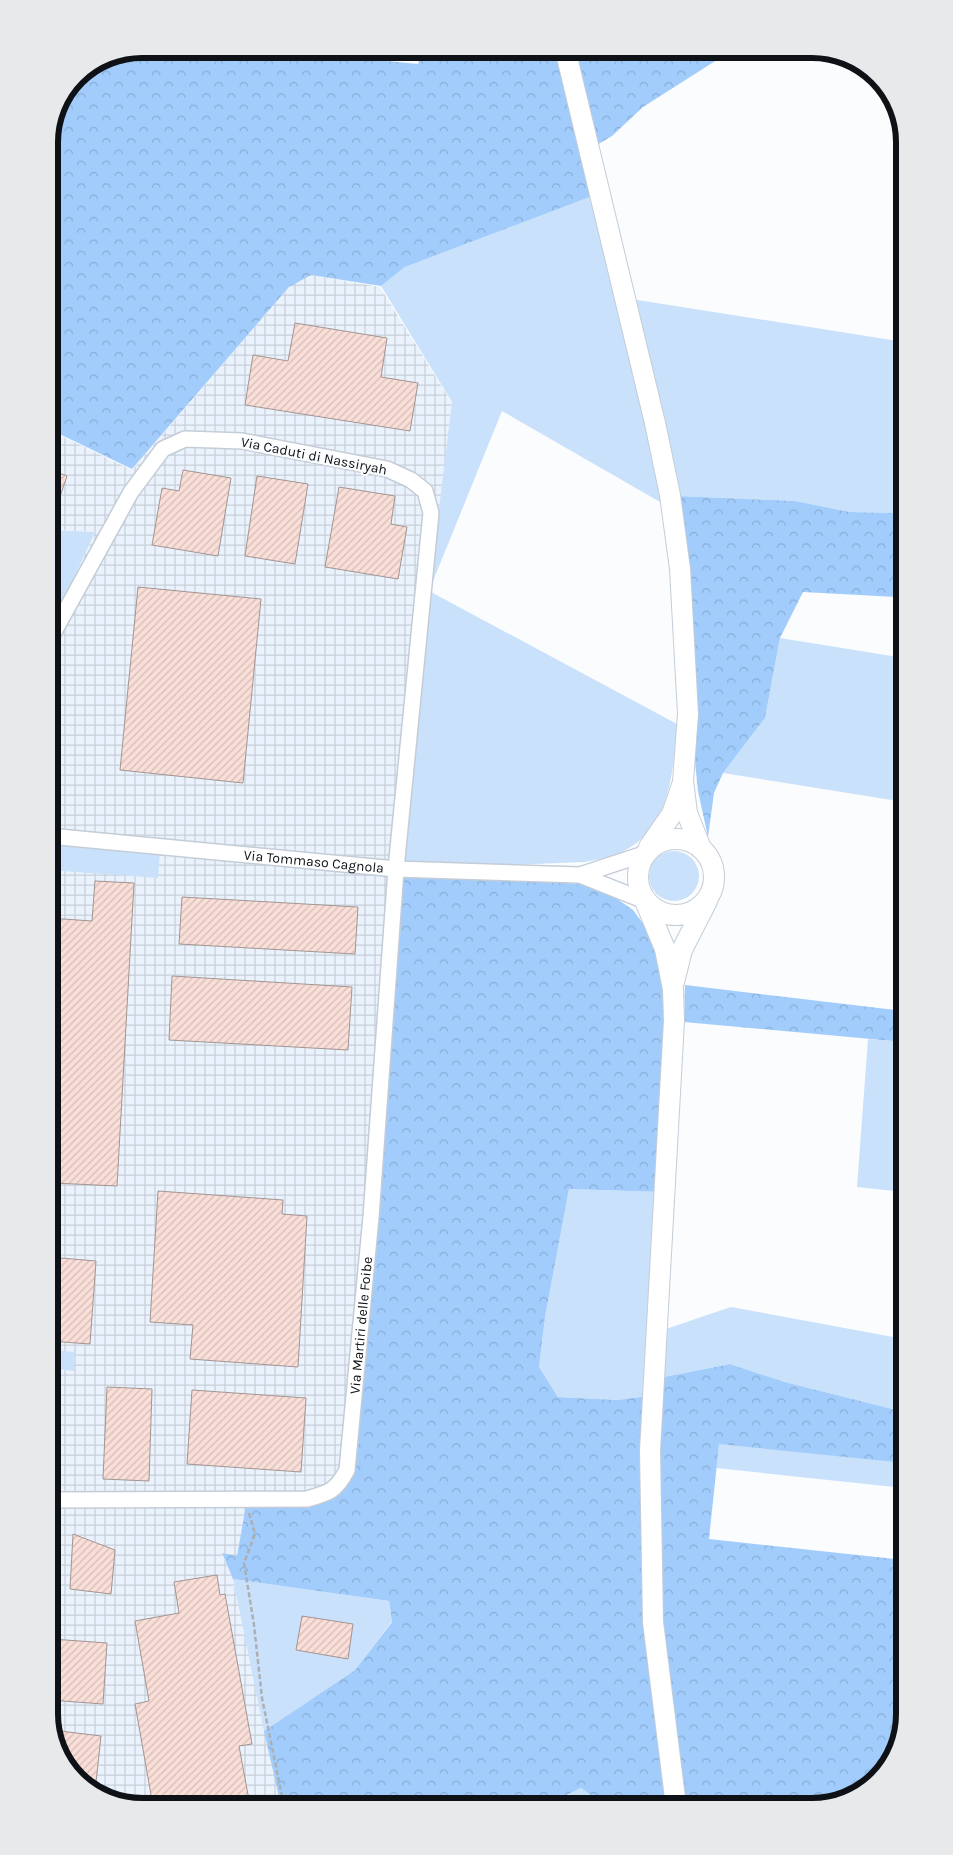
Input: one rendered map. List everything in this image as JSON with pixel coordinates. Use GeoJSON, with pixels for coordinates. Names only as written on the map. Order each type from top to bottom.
{"type":"FeatureCollection","features":[{"type":"Feature","properties":{"kind":"main road"},"geometry":{"type":"LineString","coordinates":[[567,58],[653,413],[670,496],[680,569],[688,714],[684,781],[687,813],[700,846],[711,860],[714,876],[713,886],[682,950],[672,989]]}},
{"type":"Feature","properties":{"kind":"main road"},"geometry":{"type":"LineString","coordinates":[[675,1798],[653,1622],[650,1451],[674,1022],[672,989],[665,949],[637,883],[638,868],[644,854],[672,814],[684,781]]}},
{"type":"Feature","properties":{"kind":"main road"},"geometry":{"type":"LineString","coordinates":[[644,854],[651,847],[672,838],[685,839],[700,846]]}},
{"type":"Feature","properties":{"kind":"main road"},"geometry":{"type":"LineString","coordinates":[[645,901],[663,914],[682,915],[697,909],[708,897]]}},
{"type":"Feature","properties":{"kind":"street","name":"Via Caduti di Nassiryah"},"geometry":{"type":"LineString","coordinates":[[58,625],[131,492],[163,449],[185,439],[242,441],[387,469],[411,480],[425,491],[431,513],[396,869]]}},
{"type":"Feature","properties":{"kind":"street","name":"Via Tommaso Cagnola"},"geometry":{"type":"LineString","coordinates":[[58,837],[396,869],[580,874],[644,854]]}},
{"type":"Feature","properties":{"kind":"street","name":"Via Martiri delle Foibe"},"geometry":{"type":"LineString","coordinates":[[58,1500],[307,1499],[336,1489],[347,1470],[371,1217],[396,869]]}},
{"type":"Feature","properties":{"kind":"street","name":"Via Tommaso Cagnola"},"geometry":{"type":"LineString","coordinates":[[580,874],[645,901]]}},
{"type":"Feature","properties":{"kind":"path"},"geometry":{"type":"LineString","coordinates":[[245,1500],[255,1534],[244,1563],[254,1626],[262,1698],[282,1797]]}},
{"type":"Feature","properties":{"kind":"shaded area"},"geometry":{"type":"Polygon","coordinates":[[[590,197],[667,506],[502,411],[429,591],[452,402],[381,286],[405,267],[590,197]]]}},
{"type":"Feature","properties":{"kind":"shaded area"},"geometry":{"type":"Polygon","coordinates":[[[311,275],[380,287],[452,403],[401,872],[350,1473],[239,1557],[222,1554],[233,1579],[279,1797],[125,1796],[104,1789],[78,1769],[64,1746],[59,1730],[58,1714],[58,613],[95,532],[58,530],[58,434],[132,470],[290,286],[311,275]]]}},
{"type":"Feature","properties":{"kind":"shaded area"},"geometry":{"type":"Polygon","coordinates":[[[625,298],[896,341],[896,597],[894,513],[850,512],[795,501],[678,496],[625,298]]]}},
{"type":"Feature","properties":{"kind":"shaded area"},"geometry":{"type":"Polygon","coordinates":[[[58,530],[95,532],[58,612],[58,530]]]}},
{"type":"Feature","properties":{"kind":"shaded area"},"geometry":{"type":"Polygon","coordinates":[[[429,591],[677,724],[668,793],[654,824],[643,837],[619,853],[585,862],[402,869],[429,591]]]}},
{"type":"Feature","properties":{"kind":"shaded area"},"geometry":{"type":"Polygon","coordinates":[[[780,638],[896,657],[896,801],[723,773],[765,718],[780,638]]]}},
{"type":"Feature","properties":{"kind":"shaded area"},"geometry":{"type":"Polygon","coordinates":[[[58,844],[160,851],[158,878],[58,871],[58,844]]]}},
{"type":"Feature","properties":{"kind":"shaded area"},"geometry":{"type":"Polygon","coordinates":[[[669,851],[679,851],[692,858],[699,871],[699,881],[692,894],[679,901],[669,901],[660,897],[653,890],[649,881],[649,871],[653,862],[660,855],[669,851]]]}},
{"type":"Feature","properties":{"kind":"shaded area"},"geometry":{"type":"Polygon","coordinates":[[[868,1039],[896,1041],[896,1191],[857,1187],[868,1039]]]}},
{"type":"Feature","properties":{"kind":"shaded area"},"geometry":{"type":"Polygon","coordinates":[[[569,1189],[660,1192],[648,1396],[617,1400],[558,1397],[539,1367],[545,1317],[569,1189]]]}},
{"type":"Feature","properties":{"kind":"shaded area"},"geometry":{"type":"Polygon","coordinates":[[[731,1307],[896,1338],[896,1410],[785,1382],[730,1364],[654,1379],[657,1332],[731,1307]]]}},
{"type":"Feature","properties":{"kind":"shaded area"},"geometry":{"type":"Polygon","coordinates":[[[58,1350],[75,1352],[74,1371],[58,1369],[58,1350]]]}},
{"type":"Feature","properties":{"kind":"shaded area"},"geometry":{"type":"Polygon","coordinates":[[[719,1443],[896,1462],[896,1487],[716,1468],[719,1443]]]}},
{"type":"Feature","properties":{"kind":"shaded area"},"geometry":{"type":"Polygon","coordinates":[[[233,1579],[389,1601],[392,1621],[355,1670],[264,1731],[233,1579]]]}},
{"type":"Feature","properties":{"kind":"shaded area"},"geometry":{"type":"Polygon","coordinates":[[[581,1788],[594,1798],[563,1798],[581,1788]]]}},
{"type":"Feature","properties":{"kind":"green space"},"geometry":{"type":"Polygon","coordinates":[[[141,58],[358,58],[418,64],[420,58],[559,58],[590,197],[405,267],[381,286],[311,275],[289,287],[132,469],[58,433],[58,136],[60,120],[64,109],[82,82],[109,64],[125,59],[141,58]]]}},
{"type":"Feature","properties":{"kind":"green space"},"geometry":{"type":"Polygon","coordinates":[[[574,58],[720,58],[643,107],[612,136],[595,146],[574,58]]]}},
{"type":"Feature","properties":{"kind":"green space"},"geometry":{"type":"Polygon","coordinates":[[[678,496],[795,501],[850,512],[894,513],[896,597],[803,592],[780,638],[765,718],[723,773],[714,793],[708,837],[698,791],[695,762],[678,496]]]}},
{"type":"Feature","properties":{"kind":"green space"},"geometry":{"type":"Polygon","coordinates":[[[402,872],[580,884],[613,896],[633,910],[650,933],[664,987],[660,1192],[569,1189],[545,1317],[539,1367],[558,1397],[617,1400],[648,1396],[670,1798],[594,1798],[581,1788],[562,1798],[279,1797],[264,1731],[355,1670],[392,1622],[389,1601],[233,1579],[222,1553],[237,1556],[247,1500],[338,1492],[402,872]]]}},
{"type":"Feature","properties":{"kind":"green space"},"geometry":{"type":"Polygon","coordinates":[[[685,985],[896,1010],[896,1041],[684,1022],[685,985]]]}},
{"type":"Feature","properties":{"kind":"green space"},"geometry":{"type":"Polygon","coordinates":[[[730,1364],[785,1382],[896,1410],[896,1462],[719,1444],[709,1539],[896,1559],[896,1714],[894,1730],[887,1751],[875,1769],[863,1780],[844,1791],[812,1798],[675,1798],[653,1622],[654,1379],[730,1364]]]}},
{"type":"Feature","properties":{"kind":"building"},"geometry":{"type":"Polygon","coordinates":[[[295,323],[387,338],[381,377],[418,383],[410,431],[245,405],[253,355],[288,361],[295,323]]]}},
{"type":"Feature","properties":{"kind":"building"},"geometry":{"type":"Polygon","coordinates":[[[183,470],[231,478],[218,556],[152,545],[162,488],[179,491],[183,470]]]}},
{"type":"Feature","properties":{"kind":"building"},"geometry":{"type":"Polygon","coordinates":[[[58,472],[67,476],[58,502],[58,472]]]}},
{"type":"Feature","properties":{"kind":"building"},"geometry":{"type":"Polygon","coordinates":[[[257,476],[308,484],[295,564],[245,556],[257,476]]]}},
{"type":"Feature","properties":{"kind":"building"},"geometry":{"type":"Polygon","coordinates":[[[339,487],[395,496],[391,524],[407,527],[398,579],[325,567],[339,487]]]}},
{"type":"Feature","properties":{"kind":"building"},"geometry":{"type":"Polygon","coordinates":[[[138,587],[261,599],[243,783],[120,770],[138,587]]]}},
{"type":"Feature","properties":{"kind":"building"},"geometry":{"type":"Polygon","coordinates":[[[95,881],[134,883],[117,1186],[58,1183],[58,919],[92,921],[95,881]]]}},
{"type":"Feature","properties":{"kind":"building"},"geometry":{"type":"Polygon","coordinates":[[[182,897],[358,907],[355,954],[179,944],[182,897]]]}},
{"type":"Feature","properties":{"kind":"building"},"geometry":{"type":"Polygon","coordinates":[[[172,976],[352,987],[348,1050],[169,1040],[172,976]]]}},
{"type":"Feature","properties":{"kind":"building"},"geometry":{"type":"Polygon","coordinates":[[[158,1191],[283,1200],[282,1214],[307,1216],[298,1367],[190,1359],[193,1325],[150,1322],[158,1191]]]}},
{"type":"Feature","properties":{"kind":"building"},"geometry":{"type":"Polygon","coordinates":[[[58,1258],[96,1261],[90,1344],[58,1342],[58,1258]]]}},
{"type":"Feature","properties":{"kind":"building"},"geometry":{"type":"Polygon","coordinates":[[[107,1387],[152,1389],[149,1481],[103,1479],[107,1387]]]}},
{"type":"Feature","properties":{"kind":"building"},"geometry":{"type":"Polygon","coordinates":[[[192,1390],[306,1398],[301,1472],[187,1464],[192,1390]]]}},
{"type":"Feature","properties":{"kind":"building"},"geometry":{"type":"Polygon","coordinates":[[[73,1534],[115,1550],[111,1594],[70,1589],[73,1534]]]}},
{"type":"Feature","properties":{"kind":"building"},"geometry":{"type":"Polygon","coordinates":[[[217,1575],[220,1595],[225,1594],[252,1744],[239,1746],[248,1797],[151,1797],[135,1704],[149,1701],[135,1621],[179,1613],[174,1582],[217,1575]]]}},
{"type":"Feature","properties":{"kind":"building"},"geometry":{"type":"Polygon","coordinates":[[[302,1616],[353,1624],[348,1659],[296,1650],[302,1616]]]}},
{"type":"Feature","properties":{"kind":"building"},"geometry":{"type":"Polygon","coordinates":[[[58,1639],[107,1643],[103,1704],[58,1701],[58,1639]]]}},
{"type":"Feature","properties":{"kind":"building"},"geometry":{"type":"Polygon","coordinates":[[[59,1731],[101,1736],[96,1784],[78,1769],[64,1746],[59,1731]]]}}]}
